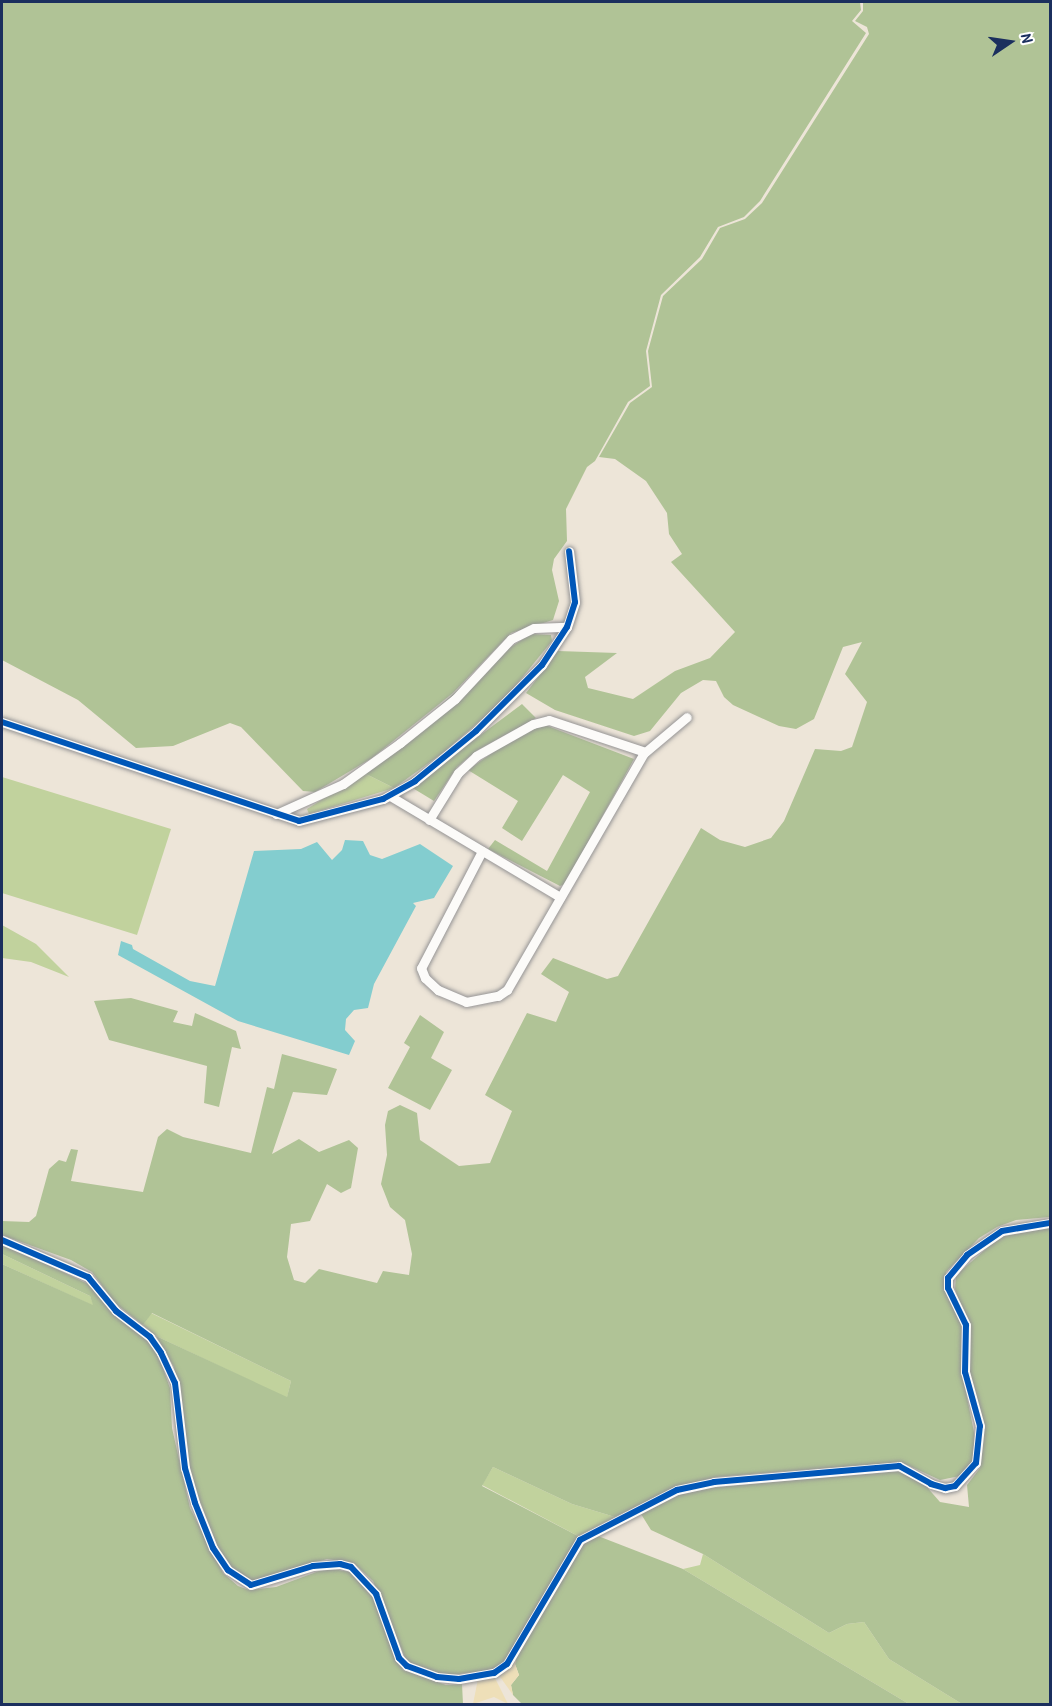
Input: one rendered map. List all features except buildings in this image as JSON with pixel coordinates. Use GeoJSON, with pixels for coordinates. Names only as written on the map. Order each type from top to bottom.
{"type":"FeatureCollection","features":[{"type":"Feature","properties":{"kind":"street"},"geometry":{"type":"LineString","coordinates":[[2,722],[274,815],[299,821],[315,819],[390,796],[415,781],[515,697],[542,665],[567,627],[575,584],[569,551]]}},
{"type":"Feature","properties":{"kind":"street"},"geometry":{"type":"LineString","coordinates":[[274,815],[343,784],[400,743],[455,699],[511,639],[534,628],[567,627]]}},
{"type":"Feature","properties":{"kind":"street"},"geometry":{"type":"LineString","coordinates":[[482,851],[422,960],[425,978],[438,990],[466,1002],[498,996],[507,990],[645,752],[687,717]]}},
{"type":"Feature","properties":{"kind":"street"},"geometry":{"type":"LineString","coordinates":[[429,820],[458,773],[476,756],[533,724],[549,720],[645,752]]}},
{"type":"Feature","properties":{"kind":"street"},"geometry":{"type":"LineString","coordinates":[[390,796],[560,897]]}},
{"type":"Feature","properties":{"kind":"street"},"geometry":{"type":"LineString","coordinates":[[2,1240],[88,1276],[116,1311],[150,1337],[161,1353],[175,1383],[185,1468],[195,1503],[213,1548],[240,1582],[262,1584],[328,1564],[351,1567],[376,1594],[399,1658],[407,1666],[437,1677],[459,1679],[494,1673],[507,1664],[580,1540],[677,1490],[714,1482],[899,1466],[931,1484],[955,1486],[976,1463],[980,1434],[965,1372],[966,1324],[948,1288],[948,1278],[967,1255],[1002,1231],[1050,1223]]}},
{"type":"Feature","properties":{"kind":"green space"},"geometry":{"type":"Polygon","coordinates":[[[2,2],[860,2],[861,10],[852,21],[866,33],[760,201],[744,217],[718,227],[700,257],[661,295],[646,351],[650,386],[628,402],[595,461],[587,467],[566,509],[567,541],[554,559],[552,570],[559,601],[553,620],[511,633],[453,693],[372,758],[315,792],[303,791],[241,727],[230,723],[173,746],[136,748],[78,700],[2,660],[2,2]]]}},
{"type":"Feature","properties":{"kind":"green space"},"geometry":{"type":"Polygon","coordinates":[[[863,2],[1050,2],[1050,1217],[1016,1220],[997,1227],[979,1238],[946,1272],[945,1283],[961,1322],[961,1368],[974,1432],[974,1460],[965,1475],[940,1480],[901,1462],[716,1477],[675,1487],[615,1517],[572,1504],[493,1467],[482,1486],[578,1536],[503,1664],[489,1670],[444,1676],[407,1662],[373,1581],[354,1563],[327,1559],[251,1581],[231,1567],[218,1548],[188,1470],[174,1367],[156,1336],[287,1397],[291,1381],[152,1313],[143,1325],[115,1303],[92,1272],[71,1260],[2,1235],[2,1221],[29,1222],[36,1216],[49,1169],[59,1160],[66,1162],[71,1149],[78,1150],[71,1181],[143,1192],[158,1137],[167,1129],[183,1137],[251,1153],[267,1087],[274,1089],[282,1054],[337,1069],[327,1095],[293,1092],[272,1154],[299,1139],[319,1152],[349,1140],[358,1148],[351,1188],[341,1193],[327,1184],[310,1221],[291,1224],[287,1257],[294,1280],[305,1283],[319,1269],[377,1283],[383,1271],[409,1275],[412,1254],[405,1220],[390,1207],[381,1184],[387,1155],[385,1125],[388,1111],[400,1105],[417,1113],[420,1140],[459,1166],[490,1163],[512,1111],[485,1095],[527,1013],[556,1022],[569,992],[541,974],[553,958],[607,979],[618,976],[701,828],[720,840],[745,847],[771,838],[784,821],[815,749],[841,751],[852,747],[867,702],[845,674],[862,642],[843,647],[814,719],[796,729],[779,726],[733,705],[724,697],[716,681],[703,680],[681,693],[650,731],[634,736],[555,710],[526,693],[558,651],[617,653],[585,677],[588,688],[633,699],[675,671],[710,658],[735,632],[671,562],[682,554],[669,534],[667,513],[646,481],[615,459],[599,457],[630,403],[652,387],[648,351],[663,296],[702,259],[720,228],[745,219],[762,203],[869,34],[867,27],[855,21],[863,11],[863,2]]]}},
{"type":"Feature","properties":{"kind":"green space"},"geometry":{"type":"Polygon","coordinates":[[[531,634],[551,635],[552,641],[503,701],[444,752],[394,788],[364,773],[495,657],[531,634]]]}},
{"type":"Feature","properties":{"kind":"green space"},"geometry":{"type":"Polygon","coordinates":[[[522,704],[536,718],[476,751],[457,767],[434,801],[411,787],[522,704]]]}},
{"type":"Feature","properties":{"kind":"green space"},"geometry":{"type":"Polygon","coordinates":[[[545,725],[634,759],[565,884],[560,886],[488,849],[495,840],[547,871],[590,792],[563,775],[522,841],[502,828],[518,801],[468,770],[516,736],[545,725]]]}},
{"type":"Feature","properties":{"kind":"green space"},"geometry":{"type":"Polygon","coordinates":[[[364,773],[394,788],[309,814],[307,809],[364,773]]]}},
{"type":"Feature","properties":{"kind":"green space"},"geometry":{"type":"Polygon","coordinates":[[[2,777],[171,829],[137,935],[2,893],[2,777]]]}},
{"type":"Feature","properties":{"kind":"green space"},"geometry":{"type":"Polygon","coordinates":[[[2,925],[36,944],[69,977],[31,962],[2,958],[2,925]]]}},
{"type":"Feature","properties":{"kind":"green space"},"geometry":{"type":"Polygon","coordinates":[[[131,998],[178,1011],[173,1022],[192,1026],[195,1013],[236,1031],[241,1049],[232,1047],[219,1107],[204,1103],[207,1066],[109,1040],[94,1001],[131,998]]]}},
{"type":"Feature","properties":{"kind":"green space"},"geometry":{"type":"Polygon","coordinates":[[[420,1015],[444,1032],[431,1058],[452,1070],[430,1110],[388,1088],[410,1047],[404,1043],[420,1015]]]}},
{"type":"Feature","properties":{"kind":"green space"},"geometry":{"type":"Polygon","coordinates":[[[1050,1226],[1050,1704],[962,1704],[889,1659],[864,1622],[847,1624],[829,1633],[703,1554],[651,1530],[641,1514],[689,1490],[899,1470],[926,1486],[940,1502],[969,1507],[967,1485],[980,1468],[983,1435],[969,1372],[968,1325],[955,1289],[956,1275],[1001,1236],[1050,1226]]]}},
{"type":"Feature","properties":{"kind":"green space"},"geometry":{"type":"Polygon","coordinates":[[[2,1243],[90,1285],[113,1314],[148,1340],[159,1357],[170,1388],[172,1428],[190,1508],[223,1573],[238,1586],[249,1590],[276,1587],[327,1568],[350,1572],[365,1583],[403,1670],[446,1685],[462,1684],[463,1704],[2,1704],[2,1264],[93,1305],[90,1296],[2,1254],[2,1243]]]}},
{"type":"Feature","properties":{"kind":"green space"},"geometry":{"type":"Polygon","coordinates":[[[2,1254],[90,1296],[94,1306],[2,1264],[2,1254]]]}},
{"type":"Feature","properties":{"kind":"green space"},"geometry":{"type":"Polygon","coordinates":[[[151,1313],[291,1381],[287,1398],[156,1336],[143,1325],[151,1313]]]}},
{"type":"Feature","properties":{"kind":"green space"},"geometry":{"type":"Polygon","coordinates":[[[493,1467],[572,1504],[615,1517],[578,1536],[482,1485],[493,1467]]]}},
{"type":"Feature","properties":{"kind":"green space"},"geometry":{"type":"Polygon","coordinates":[[[598,1536],[683,1569],[909,1704],[522,1704],[513,1695],[511,1685],[519,1675],[515,1664],[518,1651],[583,1543],[598,1536]]]}},
{"type":"Feature","properties":{"kind":"green space"},"geometry":{"type":"Polygon","coordinates":[[[703,1554],[829,1633],[847,1624],[864,1622],[889,1659],[962,1704],[909,1704],[683,1569],[700,1565],[703,1554]]]}},
{"type":"Feature","properties":{"kind":"sand"},"geometry":{"type":"Polygon","coordinates":[[[518,1651],[515,1664],[519,1675],[511,1685],[513,1695],[498,1674],[518,1651]]]}},
{"type":"Feature","properties":{"kind":"sand"},"geometry":{"type":"Polygon","coordinates":[[[494,1676],[508,1704],[494,1697],[473,1704],[478,1679],[494,1676]]]}},
{"type":"Feature","properties":{"kind":"water"},"geometry":{"type":"Polygon","coordinates":[[[345,840],[363,841],[370,855],[382,859],[420,844],[453,866],[434,898],[413,903],[416,906],[374,984],[368,1008],[354,1010],[346,1019],[345,1030],[355,1041],[349,1055],[238,1021],[118,955],[121,941],[132,945],[133,949],[190,981],[215,986],[254,851],[301,849],[317,842],[332,860],[342,850],[345,840]]]}},
{"type":"Feature","properties":{"kind":"cycle path"},"geometry":{"type":"LineString","coordinates":[[2,722],[299,821],[383,799],[415,781],[476,731],[542,665],[567,627],[575,602],[569,551]]}},
{"type":"Feature","properties":{"kind":"cycle path"},"geometry":{"type":"LineString","coordinates":[[2,1240],[88,1277],[116,1311],[150,1337],[161,1353],[175,1383],[185,1468],[195,1503],[213,1548],[228,1570],[251,1585],[313,1566],[340,1564],[351,1567],[376,1594],[399,1658],[407,1666],[437,1677],[459,1679],[494,1673],[507,1664],[580,1540],[677,1490],[714,1482],[899,1466],[931,1484],[945,1488],[955,1486],[976,1463],[980,1426],[965,1372],[966,1325],[948,1288],[948,1278],[967,1255],[1002,1231],[1050,1223]]}}]}
